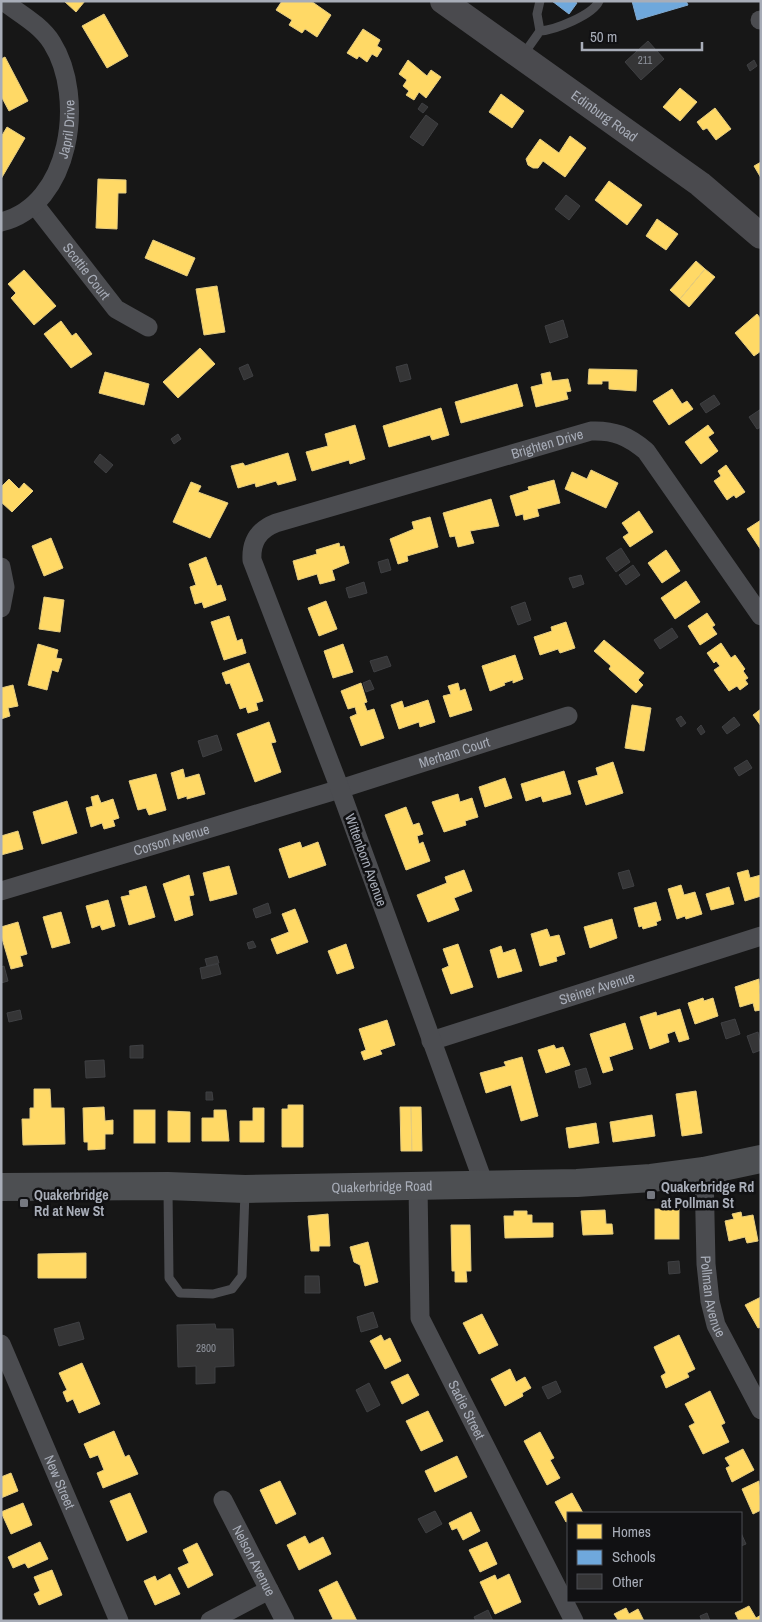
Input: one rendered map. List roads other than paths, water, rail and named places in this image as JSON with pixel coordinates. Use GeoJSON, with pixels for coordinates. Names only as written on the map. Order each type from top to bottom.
{"type":"FeatureCollection","features":[{"type":"Feature","properties":{"kind":"main road","name":"Edinburg Road"},"geometry":{"type":"LineString","coordinates":[[443,1],[700,184],[761,236]]}},
{"type":"Feature","properties":{"kind":"main road","name":"Quakerbridge Road"},"geometry":{"type":"LineString","coordinates":[[1,1187],[168,1186],[245,1190],[577,1183],[651,1178],[704,1171],[761,1159]]}},
{"type":"Feature","properties":{"kind":"street","name":"Japril Drive"},"geometry":{"type":"LineString","coordinates":[[1,222],[17,216],[35,205],[54,179],[63,156],[68,130],[66,82],[61,59],[52,42],[40,28],[3,1]]}},
{"type":"Feature","properties":{"kind":"street","name":"Scottie Court"},"geometry":{"type":"LineString","coordinates":[[35,205],[116,309],[148,327]]}},
{"type":"Feature","properties":{"kind":"street","name":"Brighten Drive"},"geometry":{"type":"LineString","coordinates":[[257,537],[266,527],[276,523],[591,431],[610,430],[629,437],[646,451],[761,616]]}},
{"type":"Feature","properties":{"kind":"street","name":"Wittenborn Avenue"},"geometry":{"type":"LineString","coordinates":[[257,537],[252,547],[252,560],[340,789],[484,1184]]}},
{"type":"Feature","properties":{"kind":"street"},"geometry":{"type":"LineString","coordinates":[[1,567],[5,587],[1,608]]}},
{"type":"Feature","properties":{"kind":"street","name":"Merham Court"},"geometry":{"type":"LineString","coordinates":[[340,789],[568,716]]}},
{"type":"Feature","properties":{"kind":"street","name":"Corson Avenue"},"geometry":{"type":"LineString","coordinates":[[1,891],[340,789]]}},
{"type":"Feature","properties":{"kind":"street","name":"Steiner Avenue"},"geometry":{"type":"LineString","coordinates":[[431,1041],[761,936]]}},
{"type":"Feature","properties":{"kind":"street","name":"Pollman Avenue"},"geometry":{"type":"LineString","coordinates":[[704,1171],[706,1264],[710,1301],[716,1325],[761,1410]]}},
{"type":"Feature","properties":{"kind":"street","name":"Sadie Street"},"geometry":{"type":"LineString","coordinates":[[418,1185],[420,1318],[574,1621]]}},
{"type":"Feature","properties":{"kind":"street","name":"New Street"},"geometry":{"type":"LineString","coordinates":[[1,1344],[119,1621]]}},
{"type":"Feature","properties":{"kind":"street","name":"Nelson Avenue"},"geometry":{"type":"LineString","coordinates":[[223,1500],[285,1621]]}},
{"type":"Feature","properties":{"kind":"street"},"geometry":{"type":"LineString","coordinates":[[210,1621],[270,1590]]}},
{"type":"Feature","properties":{"kind":"lane"},"geometry":{"type":"LineString","coordinates":[[540,1],[537,14],[540,31]]}},
{"type":"Feature","properties":{"kind":"lane"},"geometry":{"type":"LineString","coordinates":[[521,57],[540,31],[556,28],[586,14],[594,9],[599,1]]}},
{"type":"Feature","properties":{"kind":"lane"},"geometry":{"type":"LineString","coordinates":[[168,1186],[169,1278],[180,1293],[213,1294],[232,1289],[242,1276],[245,1190]]}},
{"type":"Feature","properties":{"kind":"place","name":"Quakerbridge Rd at Pollman St"},"geometry":{"type":"Point","coordinates":[651,1195]}},
{"type":"Feature","properties":{"kind":"place","name":"Quakerbridge Rd at New St"},"geometry":{"type":"Point","coordinates":[24,1203]}}]}
